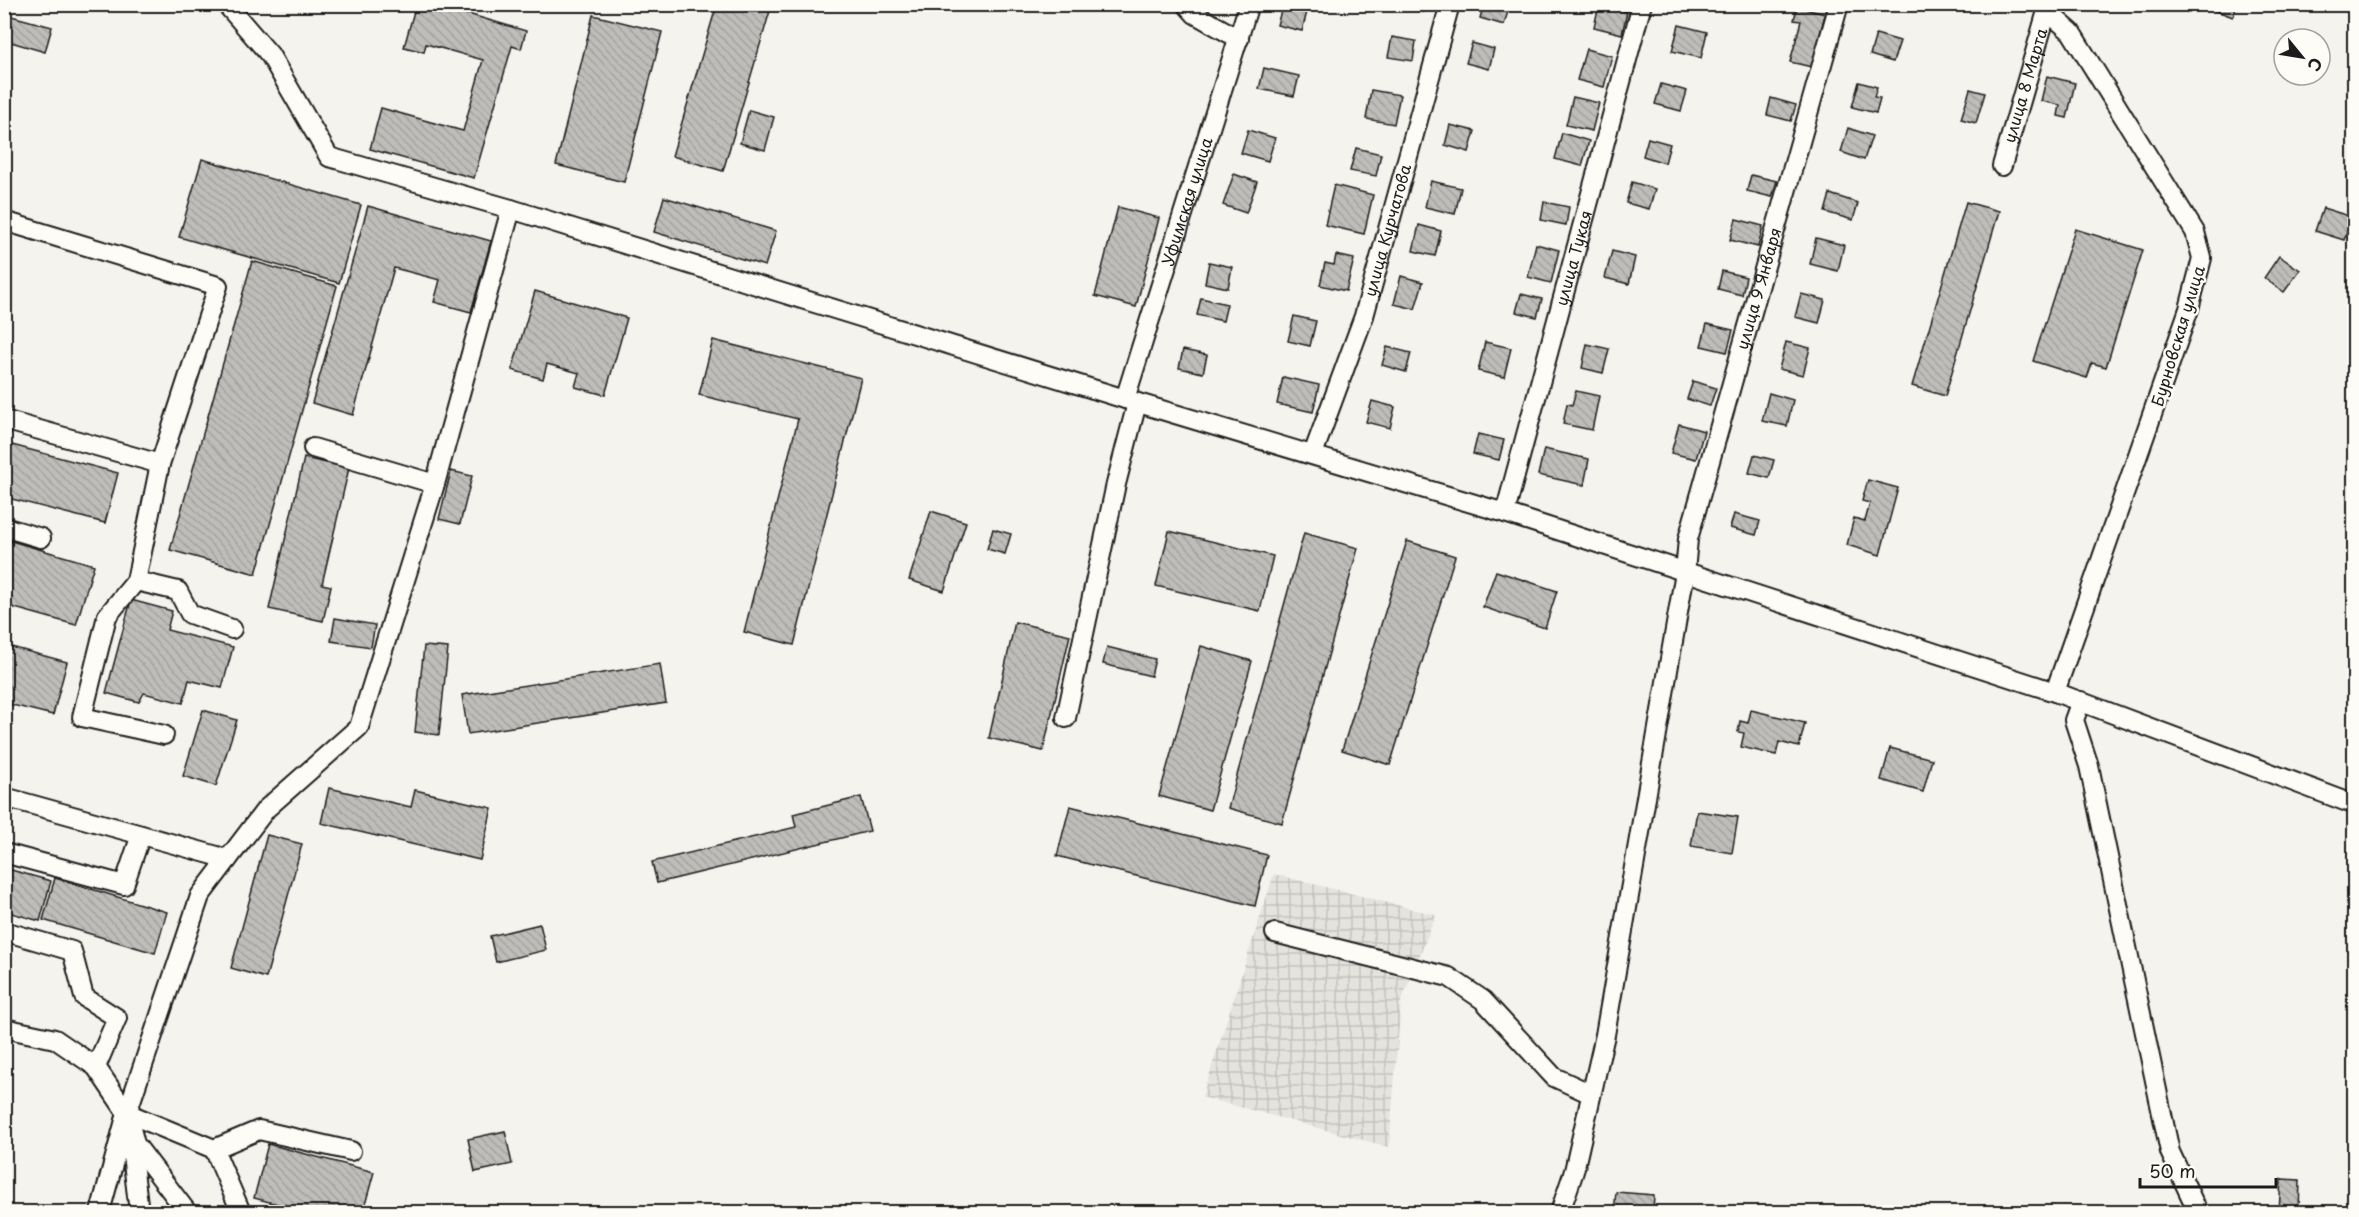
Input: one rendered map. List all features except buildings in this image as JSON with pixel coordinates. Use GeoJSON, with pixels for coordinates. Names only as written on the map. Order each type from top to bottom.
{"type":"FeatureCollection","features":[{"type":"Feature","properties":{"kind":"street"},"geometry":{"type":"LineString","coordinates":[[226,4],[270,55],[330,157],[511,209],[1131,401],[1505,513],[2055,692],[2350,803]]}},
{"type":"Feature","properties":{"kind":"street"},"geometry":{"type":"LineString","coordinates":[[1186,4],[1195,14],[1239,39]]}},
{"type":"Feature","properties":{"kind":"street","name":"Уфимская улица"},"geometry":{"type":"LineString","coordinates":[[1066,718],[1116,484],[1131,401],[1249,4]]}},
{"type":"Feature","properties":{"kind":"street","name":"улица Курчатова"},"geometry":{"type":"LineString","coordinates":[[1313,454],[1364,316],[1449,4]]}},
{"type":"Feature","properties":{"kind":"street","name":"улица Тукая"},"geometry":{"type":"LineString","coordinates":[[1505,513],[1642,4]]}},
{"type":"Feature","properties":{"kind":"street","name":"улица 9 Января"},"geometry":{"type":"LineString","coordinates":[[1560,1212],[1574,1171],[1605,1035],[1685,572],[1688,539],[1839,4]]}},
{"type":"Feature","properties":{"kind":"street","name":"улица 8 Марта"},"geometry":{"type":"LineString","coordinates":[[2002,166],[2048,8]]}},
{"type":"Feature","properties":{"kind":"street","name":"Бурновская улица"},"geometry":{"type":"LineString","coordinates":[[2048,8],[2071,32],[2195,232],[2202,258],[2189,309],[2151,422],[2055,692]]}},
{"type":"Feature","properties":{"kind":"street"},"geometry":{"type":"LineString","coordinates":[[100,1212],[127,1113],[200,896],[266,809],[359,727],[435,484],[511,209]]}},
{"type":"Feature","properties":{"kind":"street"},"geometry":{"type":"LineString","coordinates":[[4,221],[218,286],[160,464],[136,581],[107,616],[82,717],[164,735]]}},
{"type":"Feature","properties":{"kind":"street"},"geometry":{"type":"LineString","coordinates":[[4,420],[160,464]]}},
{"type":"Feature","properties":{"kind":"street"},"geometry":{"type":"LineString","coordinates":[[313,448],[435,484]]}},
{"type":"Feature","properties":{"kind":"street"},"geometry":{"type":"LineString","coordinates":[[4,527],[41,538]]}},
{"type":"Feature","properties":{"kind":"street"},"geometry":{"type":"LineString","coordinates":[[136,581],[178,591],[190,614],[231,629]]}},
{"type":"Feature","properties":{"kind":"street"},"geometry":{"type":"LineString","coordinates":[[2080,701],[2074,720],[2089,766],[2170,1152],[2198,1212]]}},
{"type":"Feature","properties":{"kind":"street"},"geometry":{"type":"LineString","coordinates":[[4,808],[8,798],[228,859]]}},
{"type":"Feature","properties":{"kind":"street"},"geometry":{"type":"LineString","coordinates":[[4,853],[124,885],[141,835]]}},
{"type":"Feature","properties":{"kind":"street"},"geometry":{"type":"LineString","coordinates":[[4,931],[72,951],[84,997],[117,1018],[96,1066]]}},
{"type":"Feature","properties":{"kind":"street"},"geometry":{"type":"LineString","coordinates":[[1275,933],[1449,977],[1483,1000],[1554,1077],[1591,1094]]}},
{"type":"Feature","properties":{"kind":"street"},"geometry":{"type":"LineString","coordinates":[[4,1028],[55,1039],[96,1066],[127,1113],[135,1144],[187,1212]]}},
{"type":"Feature","properties":{"kind":"street"},"geometry":{"type":"LineString","coordinates":[[127,1113],[214,1149],[241,1212]]}},
{"type":"Feature","properties":{"kind":"street"},"geometry":{"type":"LineString","coordinates":[[127,1113],[139,1212]]}},
{"type":"Feature","properties":{"kind":"street"},"geometry":{"type":"LineString","coordinates":[[214,1149],[259,1130],[351,1151]]}},
{"type":"Feature","properties":{"kind":"shaded area"},"geometry":{"type":"Polygon","coordinates":[[[1274,874],[1436,915],[1401,1002],[1389,1147],[1202,1097],[1274,874]]]}}]}
